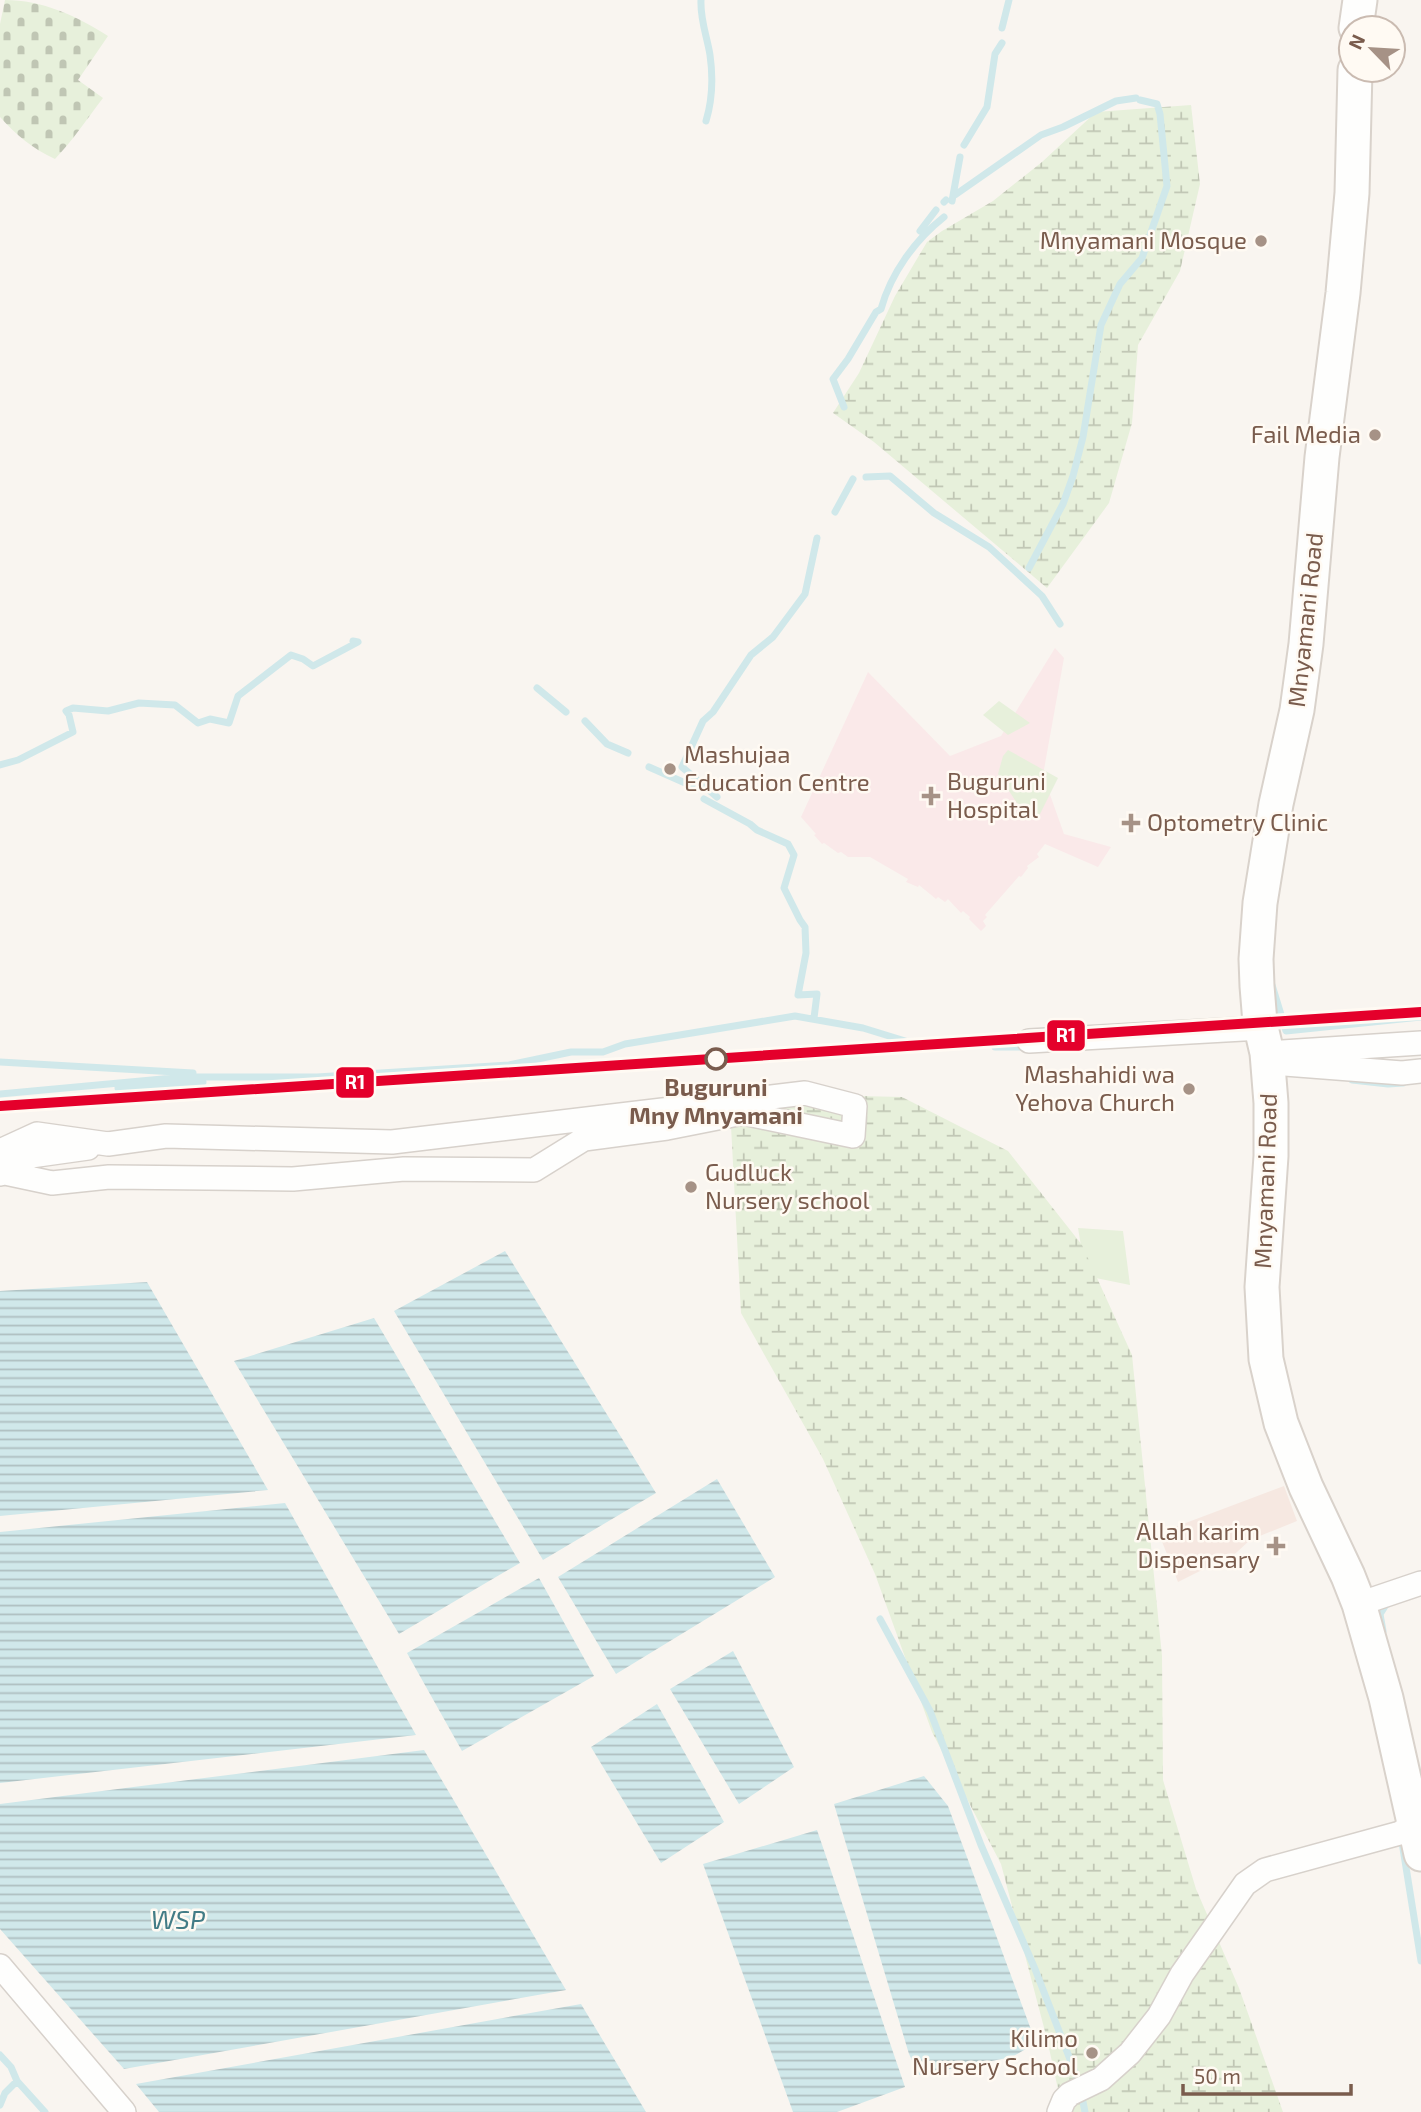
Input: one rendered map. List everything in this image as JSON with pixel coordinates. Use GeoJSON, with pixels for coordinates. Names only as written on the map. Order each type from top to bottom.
{"type":"FeatureCollection","features":[{"type":"Feature","properties":{"kind":"street","name":"Mnyamani Road"},"geometry":{"type":"LineString","coordinates":[[1355,84],[1352,193],[1343,293],[1322,457],[1306,644],[1297,709],[1276,804],[1260,902],[1256,959],[1271,1103],[1271,1156],[1262,1287],[1266,1359],[1281,1423],[1306,1487],[1359,1604],[1386,1698],[1418,1839]]}},
{"type":"Feature","properties":{"kind":"street"},"geometry":{"type":"LineString","coordinates":[[1029,1041],[1265,1049],[1421,1043]]}},
{"type":"Feature","properties":{"kind":"street"},"geometry":{"type":"LineString","coordinates":[[1265,1049],[1285,1064],[1402,1073],[1421,1071]]}},
{"type":"Feature","properties":{"kind":"street"},"geometry":{"type":"LineString","coordinates":[[804,1093],[855,1106],[853,1136],[743,1113],[667,1128],[584,1139],[534,1170],[404,1169],[293,1179],[109,1178],[52,1183],[2,1166],[37,1134],[108,1144],[166,1136],[392,1142],[804,1093]]}},
{"type":"Feature","properties":{"kind":"street"},"geometry":{"type":"LineString","coordinates":[[1359,1604],[1421,1583]]}},
{"type":"Feature","properties":{"kind":"street"},"geometry":{"type":"LineString","coordinates":[[1059,2112],[1064,2099],[1070,2094],[1101,2079],[1130,2053],[1159,2016],[1182,1973],[1245,1884],[1265,1870],[1400,1833],[1418,1839]]}},
{"type":"Feature","properties":{"kind":"street"},"geometry":{"type":"LineString","coordinates":[[0,1966],[124,2112]]}},
{"type":"Feature","properties":{"kind":"shaded area","name":"Buguruni Hospital"},"geometry":{"type":"Polygon","coordinates":[[[1055,648],[1064,658],[1043,775],[1064,834],[1111,847],[1098,867],[1045,844],[1037,854],[1039,857],[1027,866],[1021,877],[1019,876],[985,915],[987,917],[983,921],[986,926],[981,931],[970,917],[963,911],[961,913],[948,899],[945,902],[938,897],[936,899],[919,885],[918,887],[906,882],[908,879],[870,857],[848,857],[822,844],[801,817],[868,672],[950,756],[1001,736],[1055,648]]]}},
{"type":"Feature","properties":{"kind":"shaded area"},"geometry":{"type":"Polygon","coordinates":[[[1284,1486],[1297,1521],[1250,1540],[1236,1553],[1178,1582],[1161,1539],[1175,1527],[1284,1486]]]}},
{"type":"Feature","properties":{"kind":"green space"},"geometry":{"type":"Polygon","coordinates":[[[5,0],[59,10],[108,36],[78,80],[103,98],[55,159],[25,141],[0,117],[0,24],[5,0]]]}},
{"type":"Feature","properties":{"kind":"green space"},"geometry":{"type":"Polygon","coordinates":[[[1191,105],[1200,184],[1180,271],[1138,345],[1132,423],[1109,503],[1047,588],[874,442],[833,413],[859,373],[895,296],[927,242],[993,201],[1042,162],[1096,112],[1191,105]]]}},
{"type":"Feature","properties":{"kind":"green space"},"geometry":{"type":"Polygon","coordinates":[[[999,701],[1030,723],[1008,735],[983,715],[999,701]]]}},
{"type":"Feature","properties":{"kind":"green space"},"geometry":{"type":"Polygon","coordinates":[[[1008,750],[1058,778],[1037,820],[1026,817],[998,774],[1003,756],[1008,750]]]}},
{"type":"Feature","properties":{"kind":"green space"},"geometry":{"type":"Polygon","coordinates":[[[819,1095],[902,1097],[1008,1151],[1082,1245],[1132,1355],[1162,1656],[1163,1780],[1196,1889],[1239,1988],[1283,2112],[1063,2112],[1047,2039],[1001,1864],[932,1732],[875,1574],[823,1459],[741,1313],[731,1126],[727,1124],[819,1095]]]}},
{"type":"Feature","properties":{"kind":"green space"},"geometry":{"type":"Polygon","coordinates":[[[1078,1228],[1123,1231],[1130,1285],[1086,1276],[1078,1228]]]}},
{"type":"Feature","properties":{"kind":"water"},"geometry":{"type":"Polygon","coordinates":[[[505,1251],[656,1493],[543,1560],[394,1311],[505,1251]]]}},
{"type":"Feature","properties":{"kind":"water"},"geometry":{"type":"Polygon","coordinates":[[[147,1282],[268,1490],[0,1516],[0,1291],[147,1282]]]}},
{"type":"Feature","properties":{"kind":"water"},"geometry":{"type":"Polygon","coordinates":[[[374,1318],[520,1563],[399,1634],[234,1361],[374,1318]]]}},
{"type":"Feature","properties":{"kind":"water"},"geometry":{"type":"Polygon","coordinates":[[[717,1479],[775,1577],[616,1674],[558,1577],[717,1479]]]}},
{"type":"Feature","properties":{"kind":"water"},"geometry":{"type":"Polygon","coordinates":[[[285,1503],[416,1735],[0,1783],[0,1532],[285,1503]]]}},
{"type":"Feature","properties":{"kind":"water"},"geometry":{"type":"Polygon","coordinates":[[[539,1578],[594,1676],[462,1751],[407,1653],[539,1578]]]}},
{"type":"Feature","properties":{"kind":"water"},"geometry":{"type":"Polygon","coordinates":[[[733,1651],[794,1767],[739,1804],[670,1689],[733,1651]]]}},
{"type":"Feature","properties":{"kind":"water"},"geometry":{"type":"Polygon","coordinates":[[[657,1704],[724,1822],[661,1863],[591,1747],[657,1704]]]}},
{"type":"Feature","properties":{"kind":"water","name":"WSP"},"geometry":{"type":"Polygon","coordinates":[[[424,1750],[566,1990],[124,2069],[0,1929],[0,1804],[424,1750]]]}},
{"type":"Feature","properties":{"kind":"water"},"geometry":{"type":"Polygon","coordinates":[[[924,1776],[948,1806],[1036,2043],[1012,2057],[919,2075],[909,2054],[834,1804],[924,1776]]]}},
{"type":"Feature","properties":{"kind":"water"},"geometry":{"type":"Polygon","coordinates":[[[817,1830],[905,2087],[837,2112],[793,2112],[703,1864],[817,1830]]]}},
{"type":"Feature","properties":{"kind":"water"},"geometry":{"type":"Polygon","coordinates":[[[581,2004],[646,2112],[159,2112],[136,2084],[581,2004]]]}},
{"type":"Feature","properties":{"kind":"waterway"},"geometry":{"type":"LineString","coordinates":[[701,0],[711,71],[711,97],[706,121]]}},
{"type":"Feature","properties":{"kind":"waterway"},"geometry":{"type":"LineString","coordinates":[[1002,28],[1009,0]]}},
{"type":"Feature","properties":{"kind":"waterway"},"geometry":{"type":"LineString","coordinates":[[964,145],[987,107],[995,54],[1002,43]]}},
{"type":"Feature","properties":{"kind":"waterway"},"geometry":{"type":"LineString","coordinates":[[955,195],[1041,135],[1116,101],[1136,98]]}},
{"type":"Feature","properties":{"kind":"waterway"},"geometry":{"type":"LineString","coordinates":[[1029,568],[1063,504],[1073,476],[1083,437],[1101,325],[1120,284],[1142,258],[1167,186],[1157,104],[1140,100]]}},
{"type":"Feature","properties":{"kind":"waterway"},"geometry":{"type":"LineString","coordinates":[[952,201],[960,157]]}},
{"type":"Feature","properties":{"kind":"waterway"},"geometry":{"type":"LineString","coordinates":[[920,231],[936,210]]}},
{"type":"Feature","properties":{"kind":"waterway"},"geometry":{"type":"LineString","coordinates":[[844,407],[833,379],[876,312],[881,309],[905,258],[923,236],[944,217]]}},
{"type":"Feature","properties":{"kind":"waterway"},"geometry":{"type":"LineString","coordinates":[[866,477],[890,476],[934,513],[989,547],[1042,596],[1060,624]]}},
{"type":"Feature","properties":{"kind":"waterway"},"geometry":{"type":"LineString","coordinates":[[835,512],[853,479]]}},
{"type":"Feature","properties":{"kind":"waterway"},"geometry":{"type":"LineString","coordinates":[[717,797],[682,767],[703,721],[713,712],[751,655],[773,637],[805,594],[817,538]]}},
{"type":"Feature","properties":{"kind":"waterway"},"geometry":{"type":"LineString","coordinates":[[0,765],[18,760],[73,732],[66,711],[73,708],[108,711],[139,703],[175,705],[198,723],[210,719],[229,723],[238,696],[291,655],[313,666],[358,642],[353,641]]}},
{"type":"Feature","properties":{"kind":"waterway"},"geometry":{"type":"LineString","coordinates":[[537,688],[566,712]]}},
{"type":"Feature","properties":{"kind":"waterway"},"geometry":{"type":"LineString","coordinates":[[585,721],[607,744],[628,753]]}},
{"type":"Feature","properties":{"kind":"waterway"},"geometry":{"type":"LineString","coordinates":[[649,767],[692,786]]}},
{"type":"Feature","properties":{"kind":"waterway"},"geometry":{"type":"LineString","coordinates":[[704,799],[757,830],[788,844],[794,855],[784,888],[805,927],[806,953],[798,995],[817,994],[814,1018]]}},
{"type":"Feature","properties":{"kind":"waterway"},"geometry":{"type":"LineString","coordinates":[[1272,985],[1286,1031],[1421,1017]]}},
{"type":"Feature","properties":{"kind":"waterway"},"geometry":{"type":"LineString","coordinates":[[0,1094],[184,1077],[317,1077],[509,1065],[571,1052],[603,1052],[625,1044],[795,1016],[863,1028],[915,1044],[972,1045]]}},
{"type":"Feature","properties":{"kind":"waterway"},"geometry":{"type":"LineString","coordinates":[[995,1047],[1027,1047]]}},
{"type":"Feature","properties":{"kind":"waterway"},"geometry":{"type":"LineString","coordinates":[[0,1062],[193,1073]]}},
{"type":"Feature","properties":{"kind":"waterway"},"geometry":{"type":"LineString","coordinates":[[1352,1080],[1403,1083]]}},
{"type":"Feature","properties":{"kind":"waterway"},"geometry":{"type":"LineString","coordinates":[[118,1088],[203,1082]]}},
{"type":"Feature","properties":{"kind":"waterway"},"geometry":{"type":"LineString","coordinates":[[1383,1631],[1380,1614],[1387,1603]]}},
{"type":"Feature","properties":{"kind":"waterway"},"geometry":{"type":"LineString","coordinates":[[880,1619],[930,1711],[981,1845],[1035,1969],[1078,2080]]}},
{"type":"Feature","properties":{"kind":"waterway"},"geometry":{"type":"LineString","coordinates":[[1401,1836],[1421,1961]]}},
{"type":"Feature","properties":{"kind":"waterway"},"geometry":{"type":"LineString","coordinates":[[0,2055],[11,2067],[17,2081],[45,2112]]}},
{"type":"Feature","properties":{"kind":"waterway"},"geometry":{"type":"LineString","coordinates":[[0,2105],[5,2093],[17,2081]]}},
{"type":"Feature","properties":{"kind":"waterway"},"geometry":{"type":"LineString","coordinates":[[1083,2102],[1085,2112]]}},
{"type":"Feature","properties":{"kind":"transit line","name":"R1"},"geometry":{"type":"LineString","coordinates":[[0,1106],[1421,1012]]}},
{"type":"Feature","properties":{"kind":"place","name":"Mnyamani Mosque"},"geometry":{"type":"Point","coordinates":[1261,241]}},
{"type":"Feature","properties":{"kind":"place","name":"Fail Media"},"geometry":{"type":"Point","coordinates":[1375,435]}},
{"type":"Feature","properties":{"kind":"place","name":"Mashujaa Education Centre"},"geometry":{"type":"Point","coordinates":[670,769]}},
{"type":"Feature","properties":{"kind":"place","name":"Buguruni Hospital"},"geometry":{"type":"Point","coordinates":[931,796]}},
{"type":"Feature","properties":{"kind":"place","name":"Optometry Clinic"},"geometry":{"type":"Point","coordinates":[1131,823]}},
{"type":"Feature","properties":{"kind":"place","name":"Buguruni Mny Mnyamani"},"geometry":{"type":"Point","coordinates":[716,1059]}},
{"type":"Feature","properties":{"kind":"place","name":"Mashahidi wa Yehova Church"},"geometry":{"type":"Point","coordinates":[1189,1089]}},
{"type":"Feature","properties":{"kind":"place","name":"Gudluck Nursery school"},"geometry":{"type":"Point","coordinates":[691,1187]}},
{"type":"Feature","properties":{"kind":"place","name":"Allah karim Dispensary"},"geometry":{"type":"Point","coordinates":[1276,1546]}},
{"type":"Feature","properties":{"kind":"place","name":"Kilimo Nursery School"},"geometry":{"type":"Point","coordinates":[1092,2053]}}]}
